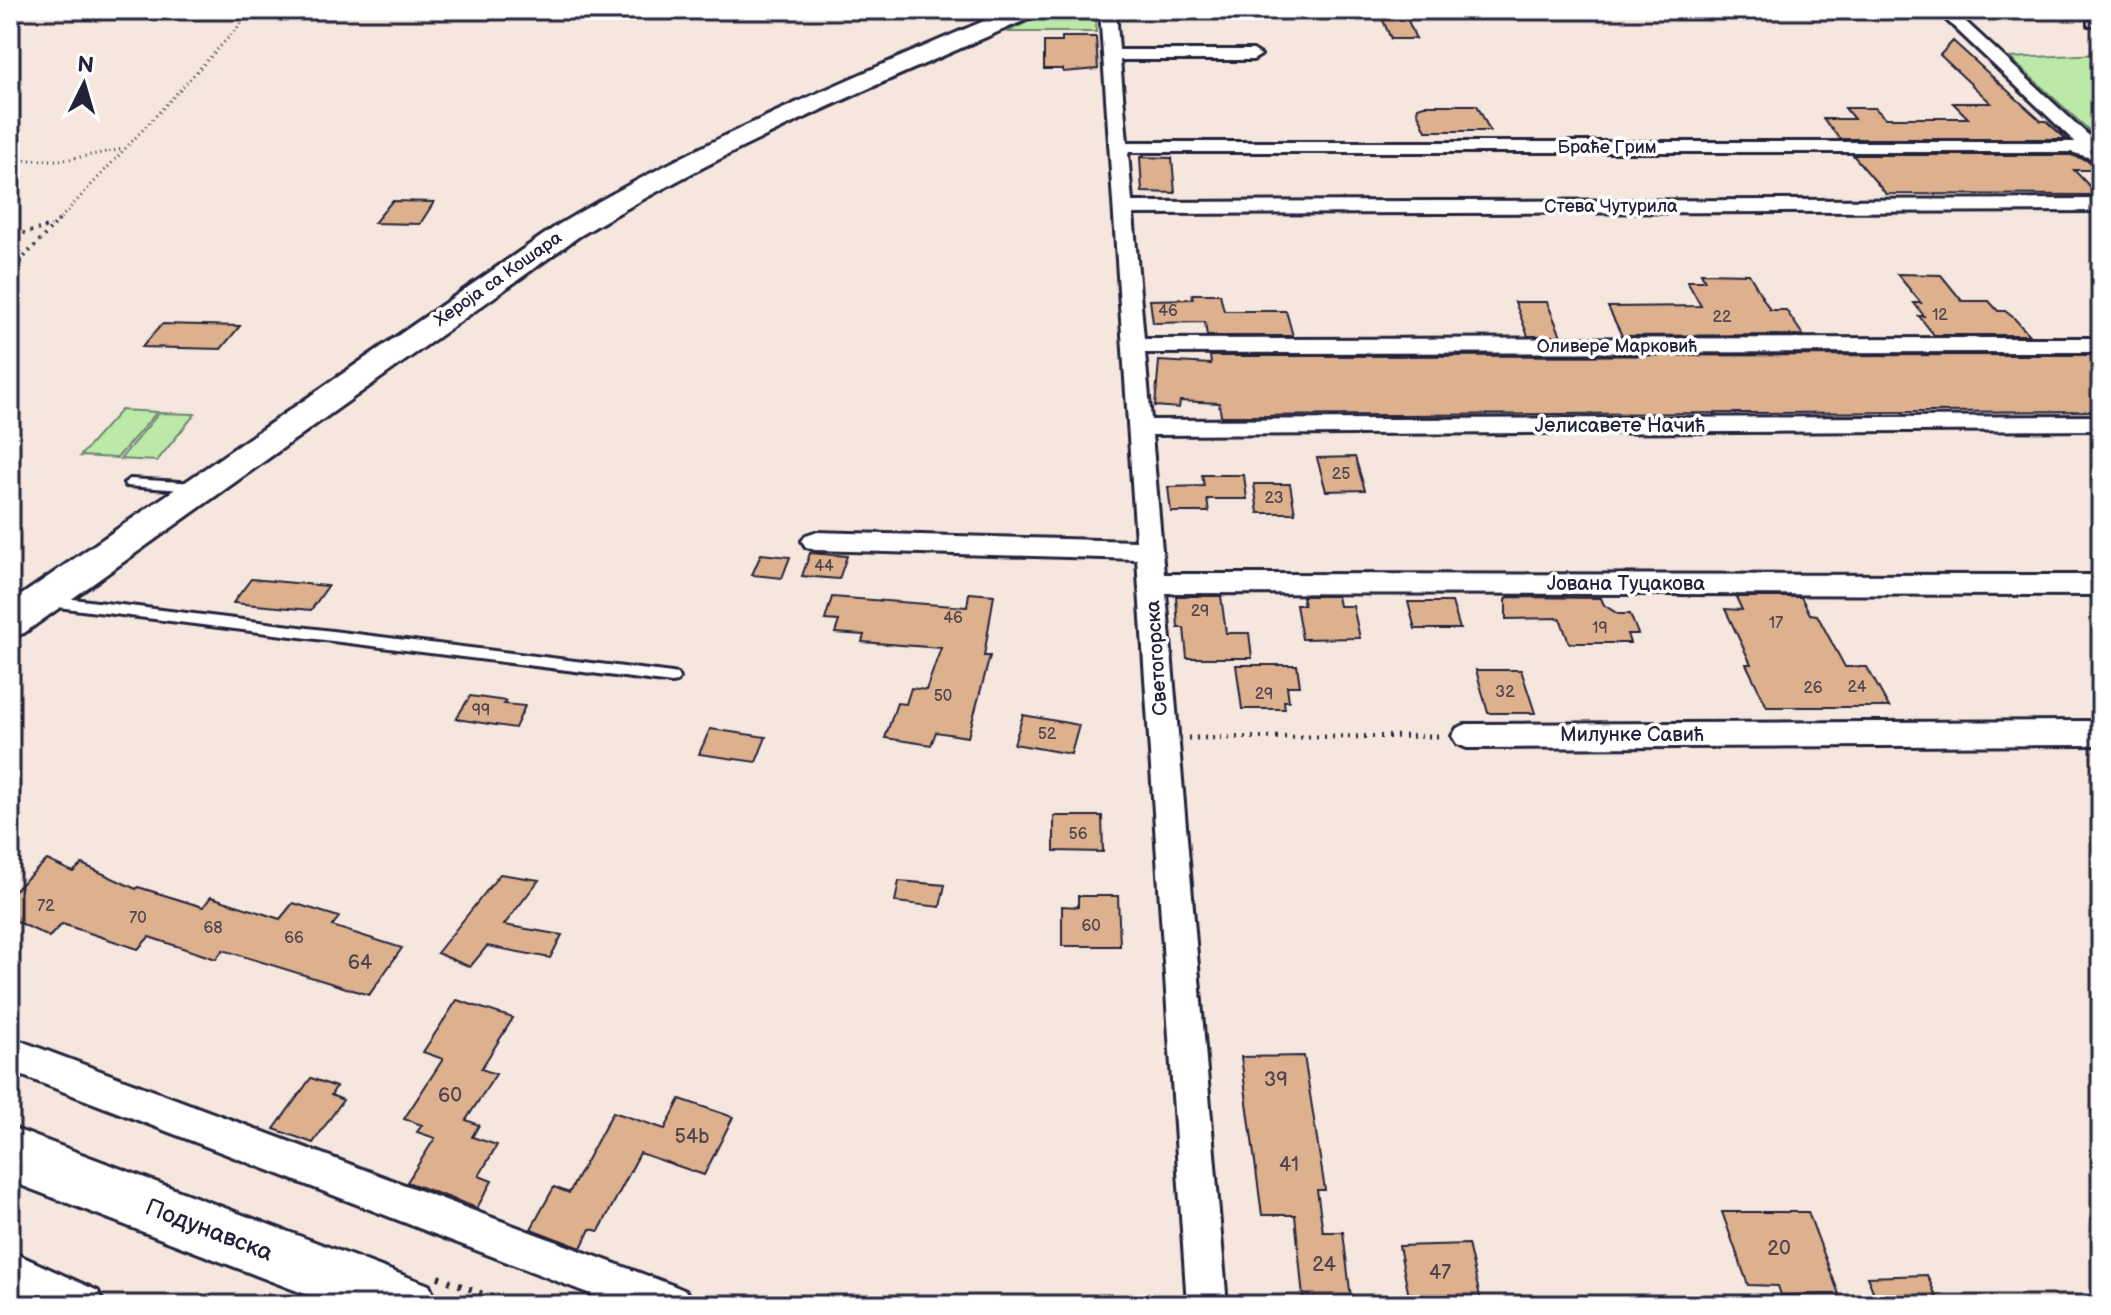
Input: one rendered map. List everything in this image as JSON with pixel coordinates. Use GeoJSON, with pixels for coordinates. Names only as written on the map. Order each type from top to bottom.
{"type":"FeatureCollection","features":[{"type":"Feature","properties":{"kind":"street","name":"Хероја са Кошара"},"geometry":{"type":"LineString","coordinates":[[10,623],[568,231],[638,186],[749,133],[1029,10]]}},
{"type":"Feature","properties":{"kind":"street","name":"Светогорска"},"geometry":{"type":"LineString","coordinates":[[1108,10],[1207,1305]]}},
{"type":"Feature","properties":{"kind":"street"},"geometry":{"type":"LineString","coordinates":[[1944,10],[2098,154]]}},
{"type":"Feature","properties":{"kind":"street"},"geometry":{"type":"LineString","coordinates":[[1111,55],[1253,55]]}},
{"type":"Feature","properties":{"kind":"street","name":"Браће Грим"},"geometry":{"type":"LineString","coordinates":[[1117,147],[2071,147],[2098,154]]}},
{"type":"Feature","properties":{"kind":"street","name":"Стева Чутурила"},"geometry":{"type":"LineString","coordinates":[[1122,208],[2101,205]]}},
{"type":"Feature","properties":{"kind":"street","name":"Оливере Марковић"},"geometry":{"type":"LineString","coordinates":[[1133,346],[2101,345]]}},
{"type":"Feature","properties":{"kind":"street","name":"Јелисавете Начић"},"geometry":{"type":"LineString","coordinates":[[1139,428],[2101,423]]}},
{"type":"Feature","properties":{"kind":"street"},"geometry":{"type":"LineString","coordinates":[[815,541],[1148,550]]}},
{"type":"Feature","properties":{"kind":"street","name":"Јована Туцакова"},"geometry":{"type":"LineString","coordinates":[[1151,583],[2101,585]]}},
{"type":"Feature","properties":{"kind":"street","name":"Милунке Савић"},"geometry":{"type":"LineString","coordinates":[[1467,736],[2101,733]]}},
{"type":"Feature","properties":{"kind":"street"},"geometry":{"type":"LineString","coordinates":[[10,1054],[672,1305]]}},
{"type":"Feature","properties":{"kind":"street","name":"Подунавска"},"geometry":{"type":"LineString","coordinates":[[10,1154],[409,1305]]}},
{"type":"Feature","properties":{"kind":"street"},"geometry":{"type":"LineString","coordinates":[[10,1271],[84,1305]]}},
{"type":"Feature","properties":{"kind":"lane"},"geometry":{"type":"LineString","coordinates":[[2091,23],[2101,16]]}},
{"type":"Feature","properties":{"kind":"lane"},"geometry":{"type":"LineString","coordinates":[[130,483],[201,487]]}},
{"type":"Feature","properties":{"kind":"lane"},"geometry":{"type":"LineString","coordinates":[[40,600],[672,678]]}},
{"type":"Feature","properties":{"kind":"path"},"geometry":{"type":"LineString","coordinates":[[10,272],[254,10]]}},
{"type":"Feature","properties":{"kind":"path"},"geometry":{"type":"LineString","coordinates":[[10,160],[64,160],[124,149]]}},
{"type":"Feature","properties":{"kind":"path"},"geometry":{"type":"LineString","coordinates":[[10,237],[53,225]]}},
{"type":"Feature","properties":{"kind":"path"},"geometry":{"type":"LineString","coordinates":[[1163,738],[1467,736]]}},
{"type":"Feature","properties":{"kind":"green space"},"geometry":{"type":"Polygon","coordinates":[[[1052,10],[1096,10],[1096,32],[1007,32],[1052,10]]]}},
{"type":"Feature","properties":{"kind":"green space"},"geometry":{"type":"Polygon","coordinates":[[[2101,54],[2101,135],[2094,135],[2010,58],[2101,54]]]}},
{"type":"Feature","properties":{"kind":"green space"},"geometry":{"type":"Polygon","coordinates":[[[121,410],[157,412],[117,458],[80,456],[121,410]]]}},
{"type":"Feature","properties":{"kind":"green space"},"geometry":{"type":"Polygon","coordinates":[[[159,413],[195,414],[157,461],[120,459],[159,413]]]}},
{"type":"Feature","properties":{"kind":"building"},"geometry":{"type":"Polygon","coordinates":[[[1382,18],[1407,18],[1416,39],[1391,39],[1382,18]]]}},
{"type":"Feature","properties":{"kind":"building"},"geometry":{"type":"Polygon","coordinates":[[[1062,37],[1096,37],[1098,69],[1063,72],[1063,69],[1044,69],[1044,42],[1062,42],[1062,37]]]}},
{"type":"Feature","properties":{"kind":"building"},"geometry":{"type":"Polygon","coordinates":[[[1953,41],[2041,121],[2046,121],[2066,139],[1840,139],[1823,119],[1854,119],[1845,108],[1875,108],[1885,118],[1968,118],[1953,103],[1991,103],[1940,55],[1953,41]]]}},
{"type":"Feature","properties":{"kind":"building"},"geometry":{"type":"Polygon","coordinates":[[[1424,105],[1477,105],[1490,131],[1426,131],[1417,111],[1424,105]]]}},
{"type":"Feature","properties":{"kind":"building"},"geometry":{"type":"Polygon","coordinates":[[[1853,155],[2071,155],[2096,167],[2093,167],[2096,170],[2074,170],[2098,195],[1886,194],[1853,155]]]}},
{"type":"Feature","properties":{"kind":"building"},"geometry":{"type":"Polygon","coordinates":[[[1140,157],[1172,158],[1175,193],[1142,192],[1140,157]]]}},
{"type":"Feature","properties":{"kind":"building"},"geometry":{"type":"Polygon","coordinates":[[[392,201],[434,202],[420,224],[374,223],[392,201]]]}},
{"type":"Feature","properties":{"kind":"building"},"geometry":{"type":"Polygon","coordinates":[[[1701,273],[1749,274],[1770,310],[1786,310],[1803,335],[1622,336],[1608,307],[1701,306],[1687,281],[1705,281],[1701,273]]]}},
{"type":"Feature","properties":{"kind":"building"},"geometry":{"type":"Polygon","coordinates":[[[1897,274],[1941,275],[1962,301],[1989,301],[1998,311],[2005,311],[2014,318],[2029,335],[1934,335],[1919,316],[1924,316],[1914,303],[1921,303],[1897,274]]]}},
{"type":"Feature","properties":{"kind":"building"},"geometry":{"type":"Polygon","coordinates":[[[1192,294],[1220,294],[1224,311],[1286,311],[1293,336],[1207,336],[1205,322],[1153,323],[1150,300],[1193,299],[1192,294]]]}},
{"type":"Feature","properties":{"kind":"building"},"geometry":{"type":"Polygon","coordinates":[[[1515,302],[1547,302],[1561,336],[1528,336],[1515,302]]]}},
{"type":"Feature","properties":{"kind":"building"},"geometry":{"type":"Polygon","coordinates":[[[162,324],[240,326],[221,349],[142,347],[162,324]]]}},
{"type":"Feature","properties":{"kind":"building"},"geometry":{"type":"Polygon","coordinates":[[[2101,355],[2101,411],[1221,416],[1219,403],[1180,401],[1179,408],[1155,406],[1159,361],[1211,364],[1210,356],[2101,355]]]}},
{"type":"Feature","properties":{"kind":"building"},"geometry":{"type":"Polygon","coordinates":[[[1355,457],[1365,490],[1326,491],[1317,458],[1355,457]]]}},
{"type":"Feature","properties":{"kind":"building"},"geometry":{"type":"Polygon","coordinates":[[[1202,475],[1244,475],[1247,499],[1207,499],[1209,512],[1171,512],[1168,487],[1204,486],[1202,475]]]}},
{"type":"Feature","properties":{"kind":"building"},"geometry":{"type":"Polygon","coordinates":[[[1254,484],[1290,484],[1295,513],[1258,513],[1254,484]]]}},
{"type":"Feature","properties":{"kind":"building"},"geometry":{"type":"Polygon","coordinates":[[[810,553],[847,556],[839,579],[802,576],[810,553]]]}},
{"type":"Feature","properties":{"kind":"building"},"geometry":{"type":"Polygon","coordinates":[[[761,554],[790,557],[782,578],[752,575],[761,554]]]}},
{"type":"Feature","properties":{"kind":"building"},"geometry":{"type":"Polygon","coordinates":[[[251,579],[328,586],[311,610],[233,603],[251,579]]]}},
{"type":"Feature","properties":{"kind":"building"},"geometry":{"type":"Polygon","coordinates":[[[969,593],[994,595],[984,656],[990,656],[968,737],[936,732],[931,745],[885,738],[897,703],[906,704],[911,688],[926,690],[941,648],[862,642],[864,635],[835,633],[839,621],[825,620],[832,597],[967,607],[969,593]]]}},
{"type":"Feature","properties":{"kind":"building"},"geometry":{"type":"Polygon","coordinates":[[[1176,596],[1221,596],[1226,633],[1249,633],[1252,658],[1187,658],[1184,628],[1178,628],[1176,596]]]}},
{"type":"Feature","properties":{"kind":"building"},"geometry":{"type":"Polygon","coordinates":[[[1302,596],[1337,596],[1339,606],[1353,606],[1360,638],[1302,639],[1296,605],[1304,605],[1302,596]]]}},
{"type":"Feature","properties":{"kind":"building"},"geometry":{"type":"Polygon","coordinates":[[[1736,597],[1801,597],[1810,614],[1817,615],[1845,667],[1867,667],[1889,707],[1767,707],[1725,609],[1742,610],[1736,597]]]}},
{"type":"Feature","properties":{"kind":"building"},"geometry":{"type":"Polygon","coordinates":[[[1601,598],[1604,605],[1618,614],[1630,614],[1638,634],[1627,634],[1630,643],[1569,643],[1560,618],[1506,619],[1506,599],[1601,598]]]}},
{"type":"Feature","properties":{"kind":"building"},"geometry":{"type":"Polygon","coordinates":[[[1408,602],[1452,602],[1460,629],[1415,629],[1408,602]]]}},
{"type":"Feature","properties":{"kind":"building"},"geometry":{"type":"Polygon","coordinates":[[[1236,665],[1297,665],[1300,686],[1287,686],[1289,701],[1284,701],[1285,709],[1242,709],[1236,665]]]}},
{"type":"Feature","properties":{"kind":"building"},"geometry":{"type":"Polygon","coordinates":[[[1476,670],[1521,670],[1535,713],[1488,713],[1476,670]]]}},
{"type":"Feature","properties":{"kind":"building"},"geometry":{"type":"Polygon","coordinates":[[[470,696],[525,706],[515,728],[456,719],[470,696]]]}},
{"type":"Feature","properties":{"kind":"building"},"geometry":{"type":"Polygon","coordinates":[[[1023,715],[1079,725],[1071,754],[1014,744],[1023,715]]]}},
{"type":"Feature","properties":{"kind":"building"},"geometry":{"type":"Polygon","coordinates":[[[710,729],[766,737],[756,762],[699,754],[710,729]]]}},
{"type":"Feature","properties":{"kind":"building"},"geometry":{"type":"Polygon","coordinates":[[[1054,816],[1102,816],[1103,852],[1054,851],[1054,816]]]}},
{"type":"Feature","properties":{"kind":"building"},"geometry":{"type":"Polygon","coordinates":[[[47,860],[73,872],[82,864],[136,889],[138,887],[203,907],[211,897],[280,919],[293,903],[339,917],[332,926],[402,948],[369,995],[223,950],[216,959],[149,937],[138,949],[62,924],[49,937],[10,918],[10,894],[47,860]]]}},
{"type":"Feature","properties":{"kind":"building"},"geometry":{"type":"Polygon","coordinates":[[[500,874],[539,880],[504,925],[562,935],[550,958],[487,946],[470,967],[437,953],[500,874]]]}},
{"type":"Feature","properties":{"kind":"building"},"geometry":{"type":"Polygon","coordinates":[[[899,881],[945,885],[940,907],[895,902],[899,881]]]}},
{"type":"Feature","properties":{"kind":"building"},"geometry":{"type":"Polygon","coordinates":[[[1078,896],[1118,896],[1120,946],[1062,946],[1062,906],[1078,907],[1078,896]]]}},
{"type":"Feature","properties":{"kind":"building"},"geometry":{"type":"Polygon","coordinates":[[[457,1000],[513,1018],[481,1069],[496,1074],[466,1120],[479,1125],[472,1137],[497,1145],[479,1176],[492,1181],[477,1208],[407,1182],[435,1138],[417,1132],[422,1125],[404,1119],[443,1059],[423,1052],[457,1000]]]}},
{"type":"Feature","properties":{"kind":"building"},"geometry":{"type":"Polygon","coordinates":[[[1304,1056],[1325,1190],[1317,1190],[1323,1232],[1343,1232],[1351,1299],[1303,1298],[1295,1215],[1262,1215],[1241,1057],[1304,1056]]]}},
{"type":"Feature","properties":{"kind":"building"},"geometry":{"type":"Polygon","coordinates":[[[311,1078],[336,1087],[331,1095],[343,1100],[313,1143],[274,1129],[311,1078]]]}},
{"type":"Feature","properties":{"kind":"building"},"geometry":{"type":"Polygon","coordinates":[[[680,1099],[733,1117],[704,1175],[640,1153],[599,1231],[590,1229],[581,1248],[531,1229],[554,1187],[569,1193],[613,1112],[665,1129],[680,1099]]]}},
{"type":"Feature","properties":{"kind":"building"},"geometry":{"type":"Polygon","coordinates":[[[1722,1212],[1808,1212],[1839,1294],[1781,1295],[1778,1286],[1748,1285],[1722,1212]]]}},
{"type":"Feature","properties":{"kind":"building"},"geometry":{"type":"Polygon","coordinates":[[[1468,1244],[1481,1301],[1410,1302],[1399,1246],[1468,1244]]]}},
{"type":"Feature","properties":{"kind":"building"},"geometry":{"type":"Polygon","coordinates":[[[1927,1275],[1940,1305],[1879,1305],[1867,1277],[1927,1275]]]}}]}
